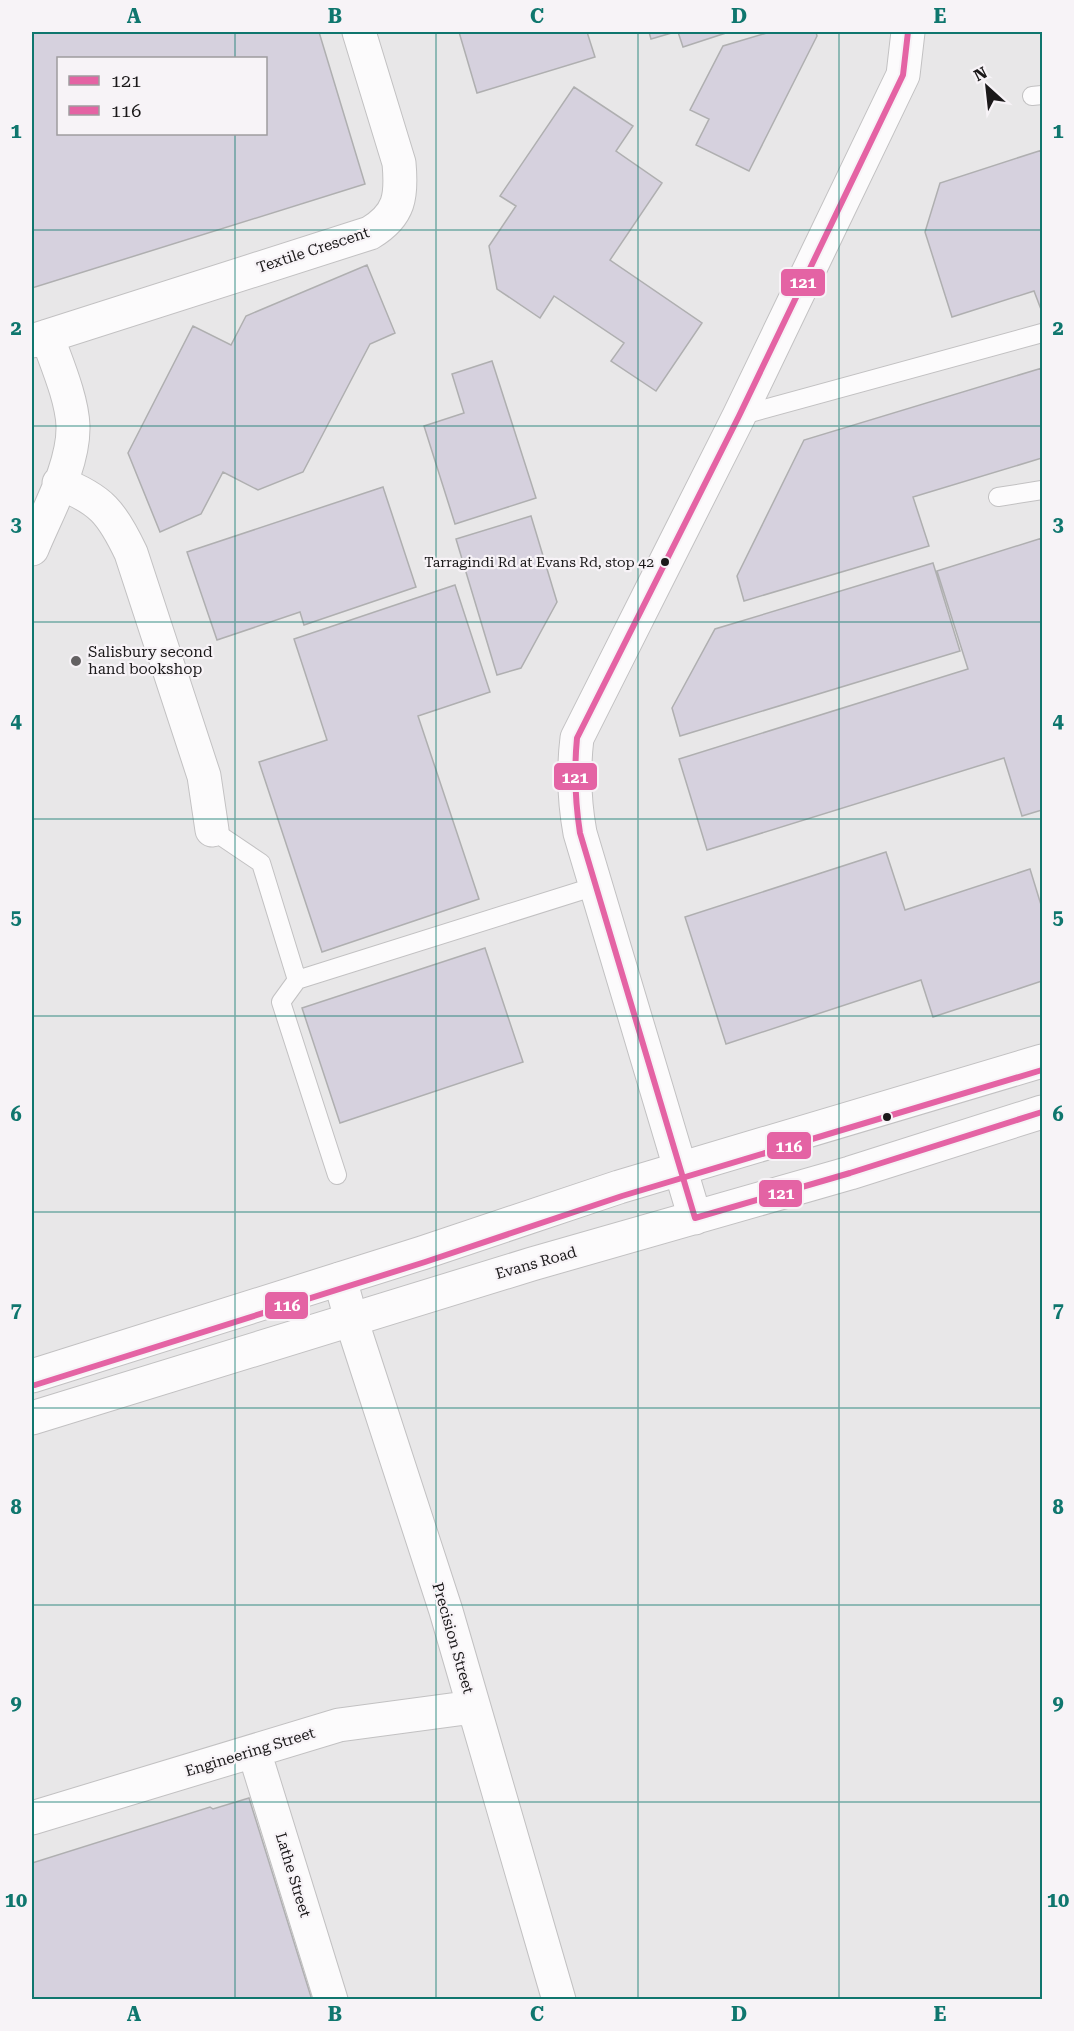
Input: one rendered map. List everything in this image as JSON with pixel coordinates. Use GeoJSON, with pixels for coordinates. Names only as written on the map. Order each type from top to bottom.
{"type":"FeatureCollection","features":[{"type":"Feature","properties":{"kind":"street","name":"Textile Crescent"},"geometry":{"type":"LineString","coordinates":[[39,338],[370,233],[386,224],[396,206],[401,185],[399,163],[359,32]]}},
{"type":"Feature","properties":{"kind":"street"},"geometry":{"type":"LineString","coordinates":[[695,1218],[580,832],[574,799],[573,768],[578,738],[739,416],[903,75],[908,32]]}},
{"type":"Feature","properties":{"kind":"street"},"geometry":{"type":"LineString","coordinates":[[32,549],[70,457],[73,425],[68,400],[39,338]]}},
{"type":"Feature","properties":{"kind":"street"},"geometry":{"type":"LineString","coordinates":[[59,483],[84,493],[106,510],[120,530],[131,553],[204,776],[212,830]]}},
{"type":"Feature","properties":{"kind":"street"},"geometry":{"type":"LineString","coordinates":[[32,1376],[680,1169],[1042,1060]]}},
{"type":"Feature","properties":{"kind":"street","name":"Evans Road"},"geometry":{"type":"LineString","coordinates":[[32,1418],[532,1264],[850,1173],[1042,1112]]}},
{"type":"Feature","properties":{"kind":"street","name":"Precision Street"},"geometry":{"type":"LineString","coordinates":[[340,1279],[446,1611],[559,2000]]}},
{"type":"Feature","properties":{"kind":"street","name":"Engineering Street"},"geometry":{"type":"LineString","coordinates":[[32,1818],[339,1725],[473,1707]]}},
{"type":"Feature","properties":{"kind":"street","name":"Lathe Street"},"geometry":{"type":"LineString","coordinates":[[254,1751],[331,2000]]}},
{"type":"Feature","properties":{"kind":"lane"},"geometry":{"type":"LineString","coordinates":[[739,416],[1042,333]]}},
{"type":"Feature","properties":{"kind":"lane"},"geometry":{"type":"LineString","coordinates":[[998,497],[1042,490]]}},
{"type":"Feature","properties":{"kind":"lane"},"geometry":{"type":"LineString","coordinates":[[212,830],[261,863],[297,980]]}},
{"type":"Feature","properties":{"kind":"lane"},"geometry":{"type":"LineString","coordinates":[[337,1175],[281,1002],[297,980],[596,886]]}},
{"type":"Feature","properties":{"kind":"building"},"geometry":{"type":"Polygon","coordinates":[[[32,32],[319,32],[365,184],[32,288],[32,32]]]}},
{"type":"Feature","properties":{"kind":"building"},"geometry":{"type":"Polygon","coordinates":[[[459,32],[587,32],[595,57],[477,93],[459,32]]]}},
{"type":"Feature","properties":{"kind":"building"},"geometry":{"type":"Polygon","coordinates":[[[649,32],[675,32],[651,39],[649,32]]]}},
{"type":"Feature","properties":{"kind":"building"},"geometry":{"type":"Polygon","coordinates":[[[678,32],[729,32],[683,47],[678,32]]]}},
{"type":"Feature","properties":{"kind":"building"},"geometry":{"type":"Polygon","coordinates":[[[770,32],[816,32],[817,36],[749,171],[696,145],[709,119],[690,110],[723,46],[770,32]]]}},
{"type":"Feature","properties":{"kind":"building"},"geometry":{"type":"Polygon","coordinates":[[[574,87],[633,126],[616,151],[662,183],[610,260],[702,323],[656,391],[611,361],[624,343],[554,296],[540,318],[497,289],[489,246],[516,206],[500,196],[574,87]]]}},
{"type":"Feature","properties":{"kind":"building"},"geometry":{"type":"Polygon","coordinates":[[[1042,150],[1042,312],[1034,291],[952,317],[925,232],[940,183],[1042,150]]]}},
{"type":"Feature","properties":{"kind":"building"},"geometry":{"type":"Polygon","coordinates":[[[367,265],[395,333],[370,344],[303,472],[258,490],[223,472],[201,514],[160,532],[128,453],[193,326],[231,345],[246,316],[367,265]]]}},
{"type":"Feature","properties":{"kind":"building"},"geometry":{"type":"Polygon","coordinates":[[[492,361],[536,498],[455,524],[424,426],[464,413],[452,374],[492,361]]]}},
{"type":"Feature","properties":{"kind":"building"},"geometry":{"type":"Polygon","coordinates":[[[1042,368],[1042,458],[913,497],[929,546],[744,601],[737,576],[804,440],[1042,368]]]}},
{"type":"Feature","properties":{"kind":"building"},"geometry":{"type":"Polygon","coordinates":[[[383,487],[416,587],[304,625],[300,612],[217,640],[187,552],[383,487]]]}},
{"type":"Feature","properties":{"kind":"building"},"geometry":{"type":"Polygon","coordinates":[[[531,516],[557,602],[521,668],[497,675],[456,539],[531,516]]]}},
{"type":"Feature","properties":{"kind":"building"},"geometry":{"type":"Polygon","coordinates":[[[1042,538],[1042,810],[1022,816],[1004,758],[707,850],[679,759],[968,669],[937,571],[1042,538]]]}},
{"type":"Feature","properties":{"kind":"building"},"geometry":{"type":"Polygon","coordinates":[[[933,563],[960,651],[680,736],[672,708],[715,629],[933,563]]]}},
{"type":"Feature","properties":{"kind":"building"},"geometry":{"type":"Polygon","coordinates":[[[455,585],[490,692],[418,716],[479,899],[322,952],[259,762],[327,740],[294,639],[455,585]]]}},
{"type":"Feature","properties":{"kind":"building"},"geometry":{"type":"Polygon","coordinates":[[[886,852],[905,910],[1030,869],[1042,908],[1042,981],[933,1017],[921,980],[726,1044],[685,917],[886,852]]]}},
{"type":"Feature","properties":{"kind":"building"},"geometry":{"type":"Polygon","coordinates":[[[485,948],[523,1062],[340,1123],[302,1008],[485,948]]]}},
{"type":"Feature","properties":{"kind":"building"},"geometry":{"type":"Polygon","coordinates":[[[249,1798],[312,2000],[32,2000],[32,1863],[210,1807],[213,1809],[249,1798]]]}},
{"type":"Feature","properties":{"kind":"transit line","name":"121"},"geometry":{"type":"LineString","coordinates":[[908,32],[903,75],[739,416],[577,738],[575,774],[578,821],[695,1218],[850,1173],[1042,1112]]}},
{"type":"Feature","properties":{"kind":"transit line","name":"116"},"geometry":{"type":"LineString","coordinates":[[35,1385],[425,1262],[622,1196],[1042,1070]]}},
{"type":"Feature","properties":{"kind":"place","name":"Tarragindi Rd at Evans Rd, stop 42"},"geometry":{"type":"Point","coordinates":[665,562]}},
{"type":"Feature","properties":{"kind":"place","name":"Salisbury second hand bookshop"},"geometry":{"type":"Point","coordinates":[76,661]}}]}
